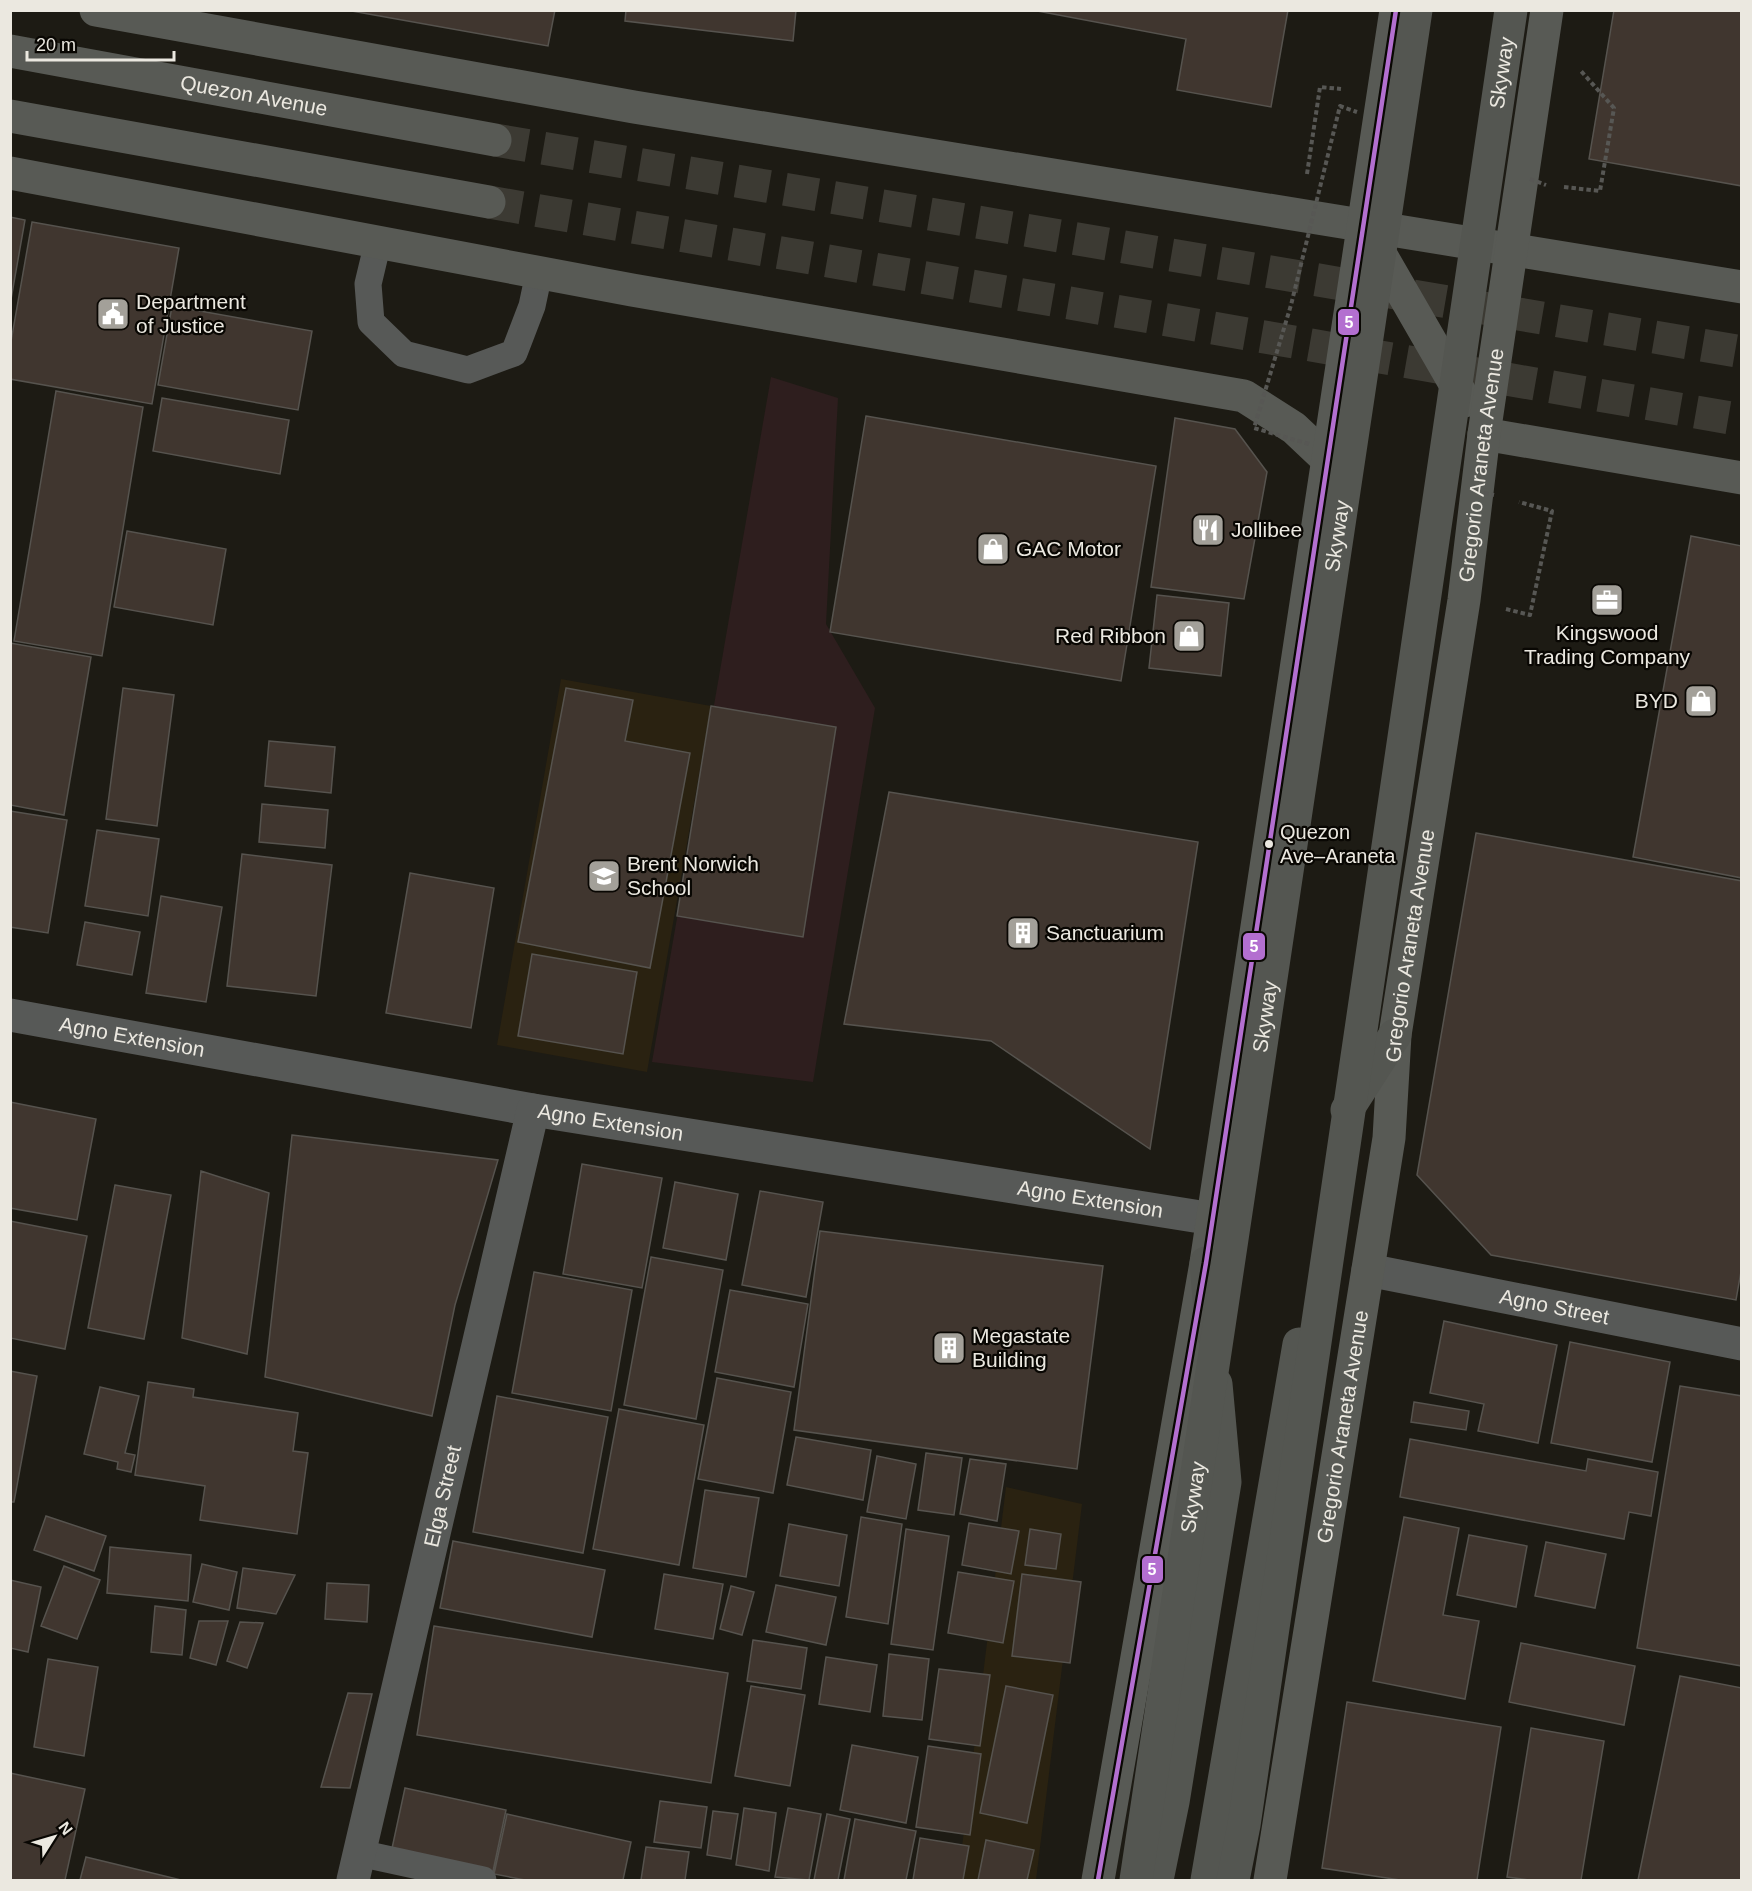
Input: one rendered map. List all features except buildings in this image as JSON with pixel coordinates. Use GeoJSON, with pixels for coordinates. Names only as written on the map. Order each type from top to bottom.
{"type":"FeatureCollection","features":[{"type":"Feature","properties":{"kind":"highway","name":"Skyway"},"geometry":{"type":"LineString","coordinates":[[1136,1881],[1416,10]]}},
{"type":"Feature","properties":{"kind":"highway","name":"Skyway"},"geometry":{"type":"LineString","coordinates":[[1233,1881],[1244,1826],[1511,10]]}},
{"type":"Feature","properties":{"kind":"highway"},"geometry":{"type":"LineString","coordinates":[[1207,1881],[1334,1130],[1395,1035]]}},
{"type":"Feature","properties":{"kind":"highway"},"geometry":{"type":"LineString","coordinates":[[1157,1881],[1173,1802],[1225,1482],[1206,1263]]}},
{"type":"Feature","properties":{"kind":"main road"},"geometry":{"type":"LineString","coordinates":[[96,10],[634,107],[1742,286]]}},
{"type":"Feature","properties":{"kind":"main road"},"geometry":{"type":"LineString","coordinates":[[1098,1881],[1206,1263],[1396,10]]}},
{"type":"Feature","properties":{"kind":"main road","name":"Gregorio Araneta Avenue"},"geometry":{"type":"LineString","coordinates":[[1270,1881],[1389,1138],[1395,1035],[1464,600],[1484,435],[1546,10]]}},
{"type":"Feature","properties":{"kind":"main road","name":"Quezon Avenue"},"geometry":{"type":"LineString","coordinates":[[10,51],[495,140]]}},
{"type":"Feature","properties":{"kind":"main road"},"geometry":{"type":"LineString","coordinates":[[10,116],[489,202]]}},
{"type":"Feature","properties":{"kind":"main road"},"geometry":{"type":"LineString","coordinates":[[10,173],[539,273],[1244,396],[1294,428],[1329,461]]}},
{"type":"Feature","properties":{"kind":"main road"},"geometry":{"type":"LineString","coordinates":[[1363,223],[1484,435],[1742,478]]}},
{"type":"Feature","properties":{"kind":"street","name":"Agno Extension"},"geometry":{"type":"LineString","coordinates":[[10,1014],[533,1110],[1213,1219]]}},
{"type":"Feature","properties":{"kind":"street","name":"Elga Street"},"geometry":{"type":"LineString","coordinates":[[356,1867],[533,1110]]}},
{"type":"Feature","properties":{"kind":"street","name":"Agno Street"},"geometry":{"type":"LineString","coordinates":[[1368,1270],[1742,1344]]}},
{"type":"Feature","properties":{"kind":"lane"},"geometry":{"type":"LineString","coordinates":[[378,242],[368,284],[371,322],[404,354],[468,370],[514,353],[532,306],[539,273]]}},
{"type":"Feature","properties":{"kind":"lane"},"geometry":{"type":"LineString","coordinates":[[356,1867],[483,1881]]}},
{"type":"Feature","properties":{"kind":"path"},"geometry":{"type":"LineString","coordinates":[[1309,158],[1320,87],[1341,89]]}},
{"type":"Feature","properties":{"kind":"path"},"geometry":{"type":"LineString","coordinates":[[1546,185],[1600,191],[1614,108]]}},
{"type":"Feature","properties":{"kind":"path"},"geometry":{"type":"LineString","coordinates":[[1253,422],[1267,441]]}},
{"type":"Feature","properties":{"kind":"path"},"geometry":{"type":"LineString","coordinates":[[1494,495],[1503,498]]}},
{"type":"Feature","properties":{"kind":"path"},"geometry":{"type":"LineString","coordinates":[[1513,501],[1552,511],[1530,615]]}},
{"type":"Feature","properties":{"kind":"shaded area"},"geometry":{"type":"Polygon","coordinates":[[[771,377],[838,398],[826,624],[875,708],[813,1082],[652,1062],[771,377]]]}},
{"type":"Feature","properties":{"kind":"shaded area","name":"Brent Norwich School"},"geometry":{"type":"Polygon","coordinates":[[[561,679],[711,706],[647,1072],[497,1045],[561,679]]]}},
{"type":"Feature","properties":{"kind":"shaded area"},"geometry":{"type":"Polygon","coordinates":[[[1006,1487],[1082,1504],[1036,1880],[958,1880],[1006,1487]]]}},
{"type":"Feature","properties":{"kind":"tunnel"},"geometry":{"type":"LineString","coordinates":[[495,140],[1742,352]]}},
{"type":"Feature","properties":{"kind":"tunnel"},"geometry":{"type":"LineString","coordinates":[[489,202],[1742,420]]}},
{"type":"Feature","properties":{"kind":"transit line","name":"5"},"geometry":{"type":"LineString","coordinates":[[1098,1880],[1206,1263],[1396,10]]}},
{"type":"Feature","properties":{"kind":"place","name":"Department of Justice"},"geometry":{"type":"Point","coordinates":[113,314]}},
{"type":"Feature","properties":{"kind":"place","name":"Jollibee"},"geometry":{"type":"Point","coordinates":[1208,530]}},
{"type":"Feature","properties":{"kind":"place","name":"GAC Motor"},"geometry":{"type":"Point","coordinates":[993,549]}},
{"type":"Feature","properties":{"kind":"place","name":"Kingswood Trading Company"},"geometry":{"type":"Point","coordinates":[1607,600]}},
{"type":"Feature","properties":{"kind":"place","name":"Red Ribbon"},"geometry":{"type":"Point","coordinates":[1189,636]}},
{"type":"Feature","properties":{"kind":"place","name":"BYD"},"geometry":{"type":"Point","coordinates":[1701,701]}},
{"type":"Feature","properties":{"kind":"place","name":"Quezon Ave–Araneta"},"geometry":{"type":"Point","coordinates":[1269,844]}},
{"type":"Feature","properties":{"kind":"place","name":"Brent Norwich School"},"geometry":{"type":"Point","coordinates":[604,876]}},
{"type":"Feature","properties":{"kind":"place","name":"Sanctuarium"},"geometry":{"type":"Point","coordinates":[1023,933]}},
{"type":"Feature","properties":{"kind":"place","name":"Megastate Building"},"geometry":{"type":"Point","coordinates":[949,1348]}}]}
